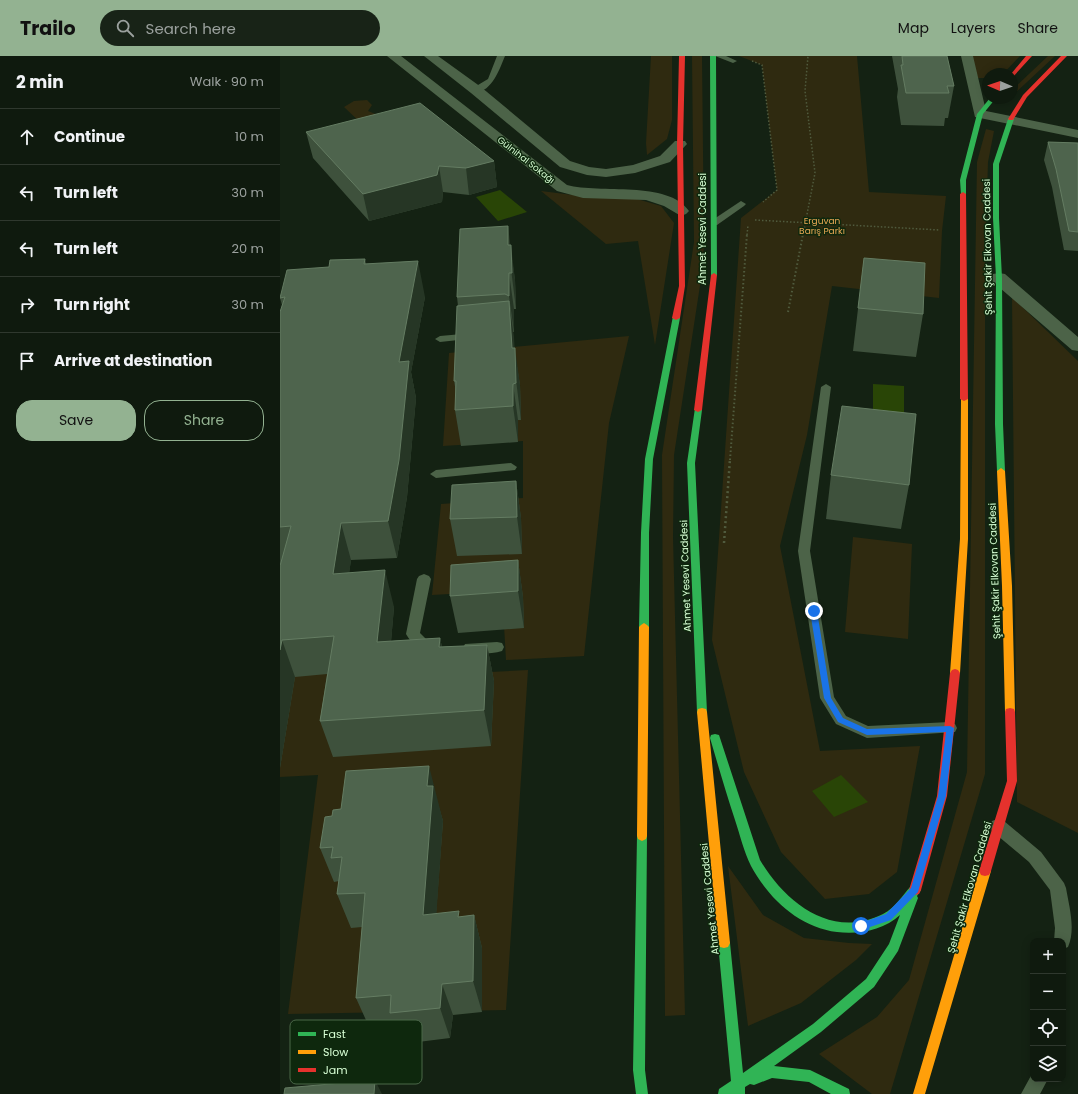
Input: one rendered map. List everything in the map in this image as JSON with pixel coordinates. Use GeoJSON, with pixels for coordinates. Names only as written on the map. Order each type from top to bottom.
{"type":"FeatureCollection","features":[{"type":"Feature","properties":{"kind":"main road","name":"Ahmet Yesevi Caddesi"},"geometry":{"type":"LineString","coordinates":[[642,1094],[640,1063],[646,533],[649,459],[682,286],[680,144],[682,56]]}},
{"type":"Feature","properties":{"kind":"main road","name":"Ahmet Yesevi Caddesi"},"geometry":{"type":"LineString","coordinates":[[713,56],[714,278],[692,463],[700,690],[739,1090]]}},
{"type":"Feature","properties":{"kind":"main road"},"geometry":{"type":"LineString","coordinates":[[1018,69],[1029,56]]}},
{"type":"Feature","properties":{"kind":"main road","name":"Şehit Şakir Elkovan Caddesi"},"geometry":{"type":"LineString","coordinates":[[919,1094],[1012,781],[1007,586],[999,424],[1000,278],[996,218],[996,164],[1010,121],[1025,96],[1064,56]]}},
{"type":"Feature","properties":{"kind":"main road"},"geometry":{"type":"LineString","coordinates":[[739,1090],[870,983],[894,947],[915,890],[942,796],[950,728],[964,539],[963,180],[980,114],[988,104]]}},
{"type":"Feature","properties":{"kind":"main road"},"geometry":{"type":"LineString","coordinates":[[700,690],[736,809],[756,864],[783,900],[805,918],[835,929],[861,926],[888,917],[915,890]]}},
{"type":"Feature","properties":{"kind":"main road"},"geometry":{"type":"LineString","coordinates":[[724,1094],[739,1090],[772,1072],[810,1076],[844,1094]]}},
{"type":"Feature","properties":{"kind":"street","name":"Gülnihal Sokağı"},"geometry":{"type":"LineString","coordinates":[[393,56],[562,188],[584,193],[645,194],[673,204],[681,211]]}},
{"type":"Feature","properties":{"kind":"street"},"geometry":{"type":"LineString","coordinates":[[430,56],[476,90],[565,164],[587,171],[606,173],[635,169],[665,159],[680,144]]}},
{"type":"Feature","properties":{"kind":"street"},"geometry":{"type":"LineString","coordinates":[[967,56],[980,114],[1078,134]]}},
{"type":"Feature","properties":{"kind":"street"},"geometry":{"type":"LineString","coordinates":[[1000,278],[1078,346]]}},
{"type":"Feature","properties":{"kind":"lane"},"geometry":{"type":"LineString","coordinates":[[476,90],[491,80],[501,56]]}},
{"type":"Feature","properties":{"kind":"lane"},"geometry":{"type":"LineString","coordinates":[[719,56],[733,61]]}},
{"type":"Feature","properties":{"kind":"lane"},"geometry":{"type":"LineString","coordinates":[[714,223],[741,204]]}},
{"type":"Feature","properties":{"kind":"lane"},"geometry":{"type":"LineString","coordinates":[[440,339],[486,335]]}},
{"type":"Feature","properties":{"kind":"lane"},"geometry":{"type":"LineString","coordinates":[[826,387],[804,551],[827,698],[841,720],[867,732],[950,728]]}},
{"type":"Feature","properties":{"kind":"lane"},"geometry":{"type":"LineString","coordinates":[[436,474],[512,467]]}},
{"type":"Feature","properties":{"kind":"lane"},"geometry":{"type":"LineString","coordinates":[[424,578],[413,634],[422,645],[435,650],[443,650]]}},
{"type":"Feature","properties":{"kind":"lane"},"geometry":{"type":"LineString","coordinates":[[458,649],[497,647]]}},
{"type":"Feature","properties":{"kind":"lane"},"geometry":{"type":"LineString","coordinates":[[998,826],[1035,857],[1058,888],[1062,938]]}},
{"type":"Feature","properties":{"kind":"lane"},"geometry":{"type":"LineString","coordinates":[[1030,1094],[1036,1082]]}},
{"type":"Feature","properties":{"kind":"path"},"geometry":{"type":"LineString","coordinates":[[788,312],[815,173],[805,91],[808,56]]}},
{"type":"Feature","properties":{"kind":"path"},"geometry":{"type":"LineString","coordinates":[[750,60],[762,65],[777,190],[759,205]]}},
{"type":"Feature","properties":{"kind":"path"},"geometry":{"type":"LineString","coordinates":[[724,550],[748,220],[963,232]]}},
{"type":"Feature","properties":{"kind":"green space"},"geometry":{"type":"Polygon","coordinates":[[[651,56],[672,56],[672,120],[667,139],[647,155],[646,143],[651,56]]]}},
{"type":"Feature","properties":{"kind":"green space"},"geometry":{"type":"Polygon","coordinates":[[[692,56],[702,56],[704,245],[701,279],[674,455],[673,537],[685,1015],[665,1016],[662,455],[694,242],[692,56]]]}},
{"type":"Feature","properties":{"kind":"green space","name":"Erguvan Barış Parkı"},"geometry":{"type":"Polygon","coordinates":[[[739,56],[857,56],[869,192],[946,196],[942,231],[939,298],[832,286],[807,435],[780,546],[820,751],[920,746],[897,872],[869,894],[825,899],[781,852],[744,772],[712,640],[741,218],[777,190],[762,65],[739,56]]]}},
{"type":"Feature","properties":{"kind":"green space"},"geometry":{"type":"Polygon","coordinates":[[[972,56],[1020,56],[1009,68],[982,68],[982,78],[977,78],[972,56]]]}},
{"type":"Feature","properties":{"kind":"green space"},"geometry":{"type":"Polygon","coordinates":[[[1048,56],[1055,56],[1018,90],[1018,84],[1048,56]]]}},
{"type":"Feature","properties":{"kind":"green space"},"geometry":{"type":"Polygon","coordinates":[[[367,100],[372,105],[368,111],[378,115],[364,126],[344,107],[354,101],[367,100]]]}},
{"type":"Feature","properties":{"kind":"green space"},"geometry":{"type":"Polygon","coordinates":[[[986,129],[994,131],[988,162],[985,262],[985,774],[890,1094],[872,1094],[819,1054],[877,1017],[909,980],[967,772],[977,162],[986,129]]]}},
{"type":"Feature","properties":{"kind":"green space"},"geometry":{"type":"Polygon","coordinates":[[[541,191],[581,196],[637,199],[661,206],[674,223],[655,345],[638,241],[606,244],[541,191]]]}},
{"type":"Feature","properties":{"kind":"green space"},"geometry":{"type":"Polygon","coordinates":[[[1012,297],[1078,361],[1078,833],[1017,802],[1012,297]]]}},
{"type":"Feature","properties":{"kind":"green space"},"geometry":{"type":"Polygon","coordinates":[[[629,336],[609,423],[584,656],[506,660],[502,591],[432,595],[441,504],[523,498],[523,441],[443,446],[449,353],[629,336]]]}},
{"type":"Feature","properties":{"kind":"green space"},"geometry":{"type":"Polygon","coordinates":[[[853,537],[912,544],[908,639],[845,632],[853,537]]]}},
{"type":"Feature","properties":{"kind":"green space"},"geometry":{"type":"Polygon","coordinates":[[[280,593],[357,679],[528,670],[506,1010],[288,1014],[318,775],[280,777],[280,593]]]}},
{"type":"Feature","properties":{"kind":"green space"},"geometry":{"type":"Polygon","coordinates":[[[728,866],[763,915],[804,938],[872,944],[856,960],[801,1003],[748,1026],[728,866]]]}},
{"type":"Feature","properties":{"kind":"shaded area"},"geometry":{"type":"Polygon","coordinates":[[[500,190],[527,212],[498,221],[476,197],[500,190]]]}},
{"type":"Feature","properties":{"kind":"shaded area"},"geometry":{"type":"Polygon","coordinates":[[[873,384],[904,386],[904,420],[873,418],[873,384]]]}},
{"type":"Feature","properties":{"kind":"shaded area"},"geometry":{"type":"Polygon","coordinates":[[[841,775],[868,802],[834,817],[812,791],[841,775]]]}},
{"type":"Feature","properties":{"kind":"building"},"geometry":{"type":"Polygon","coordinates":[[[902,56],[947,56],[954,86],[947,86],[949,93],[906,93],[901,65],[903,65],[902,56]]]}},
{"type":"Feature","properties":{"kind":"building"},"geometry":{"type":"Polygon","coordinates":[[[420,103],[494,161],[466,168],[439,166],[437,175],[363,194],[306,132],[420,103]]]}},
{"type":"Feature","properties":{"kind":"building"},"geometry":{"type":"Polygon","coordinates":[[[1048,142],[1078,143],[1078,232],[1069,231],[1056,169],[1048,142]]]}},
{"type":"Feature","properties":{"kind":"building"},"geometry":{"type":"Polygon","coordinates":[[[508,226],[508,245],[511,245],[512,273],[509,273],[509,296],[505,294],[457,297],[460,229],[508,226]]]}},
{"type":"Feature","properties":{"kind":"building"},"geometry":{"type":"Polygon","coordinates":[[[864,258],[925,263],[923,314],[858,308],[864,258]]]}},
{"type":"Feature","properties":{"kind":"building"},"geometry":{"type":"Polygon","coordinates":[[[365,259],[364,264],[418,261],[399,362],[409,361],[399,460],[388,521],[341,523],[333,574],[385,570],[377,642],[440,638],[439,647],[487,645],[484,710],[320,721],[334,636],[282,640],[280,650],[280,566],[291,526],[280,527],[280,312],[285,297],[280,298],[287,270],[329,267],[330,260],[365,259]]]}},
{"type":"Feature","properties":{"kind":"building"},"geometry":{"type":"Polygon","coordinates":[[[509,301],[512,348],[515,348],[516,383],[513,384],[513,406],[455,410],[456,381],[454,381],[457,306],[509,301]]]}},
{"type":"Feature","properties":{"kind":"building"},"geometry":{"type":"Polygon","coordinates":[[[842,406],[916,414],[909,485],[831,475],[842,406]]]}},
{"type":"Feature","properties":{"kind":"building"},"geometry":{"type":"Polygon","coordinates":[[[516,481],[517,517],[450,519],[452,485],[516,481]]]}},
{"type":"Feature","properties":{"kind":"building"},"geometry":{"type":"Polygon","coordinates":[[[518,560],[518,591],[450,596],[451,565],[518,560]]]}},
{"type":"Feature","properties":{"kind":"building"},"geometry":{"type":"Polygon","coordinates":[[[429,766],[427,786],[433,786],[423,915],[459,911],[458,917],[474,915],[473,981],[442,984],[440,1008],[390,1013],[391,995],[356,998],[365,893],[337,894],[342,857],[331,858],[333,847],[320,848],[325,817],[332,816],[333,810],[341,809],[346,771],[429,766]]]}},
{"type":"Feature","properties":{"kind":"building"},"geometry":{"type":"Polygon","coordinates":[[[330,1084],[375,1084],[374,1094],[284,1094],[285,1088],[330,1084]]]}},
{"type":"Feature","properties":{"kind":"traffic: fast"},"geometry":{"type":"LineString","coordinates":[[713,56],[714,275]]}},
{"type":"Feature","properties":{"kind":"traffic: fast"},"geometry":{"type":"LineString","coordinates":[[963,194],[963,180],[980,114],[988,104]]}},
{"type":"Feature","properties":{"kind":"traffic: fast"},"geometry":{"type":"LineString","coordinates":[[1001,471],[999,424],[999,278],[996,218],[996,164],[1011,119]]}},
{"type":"Feature","properties":{"kind":"traffic: fast"},"geometry":{"type":"LineString","coordinates":[[644,627],[645,533],[649,459],[676,318]]}},
{"type":"Feature","properties":{"kind":"traffic: fast"},"geometry":{"type":"LineString","coordinates":[[698,410],[691,463],[702,712]]}},
{"type":"Feature","properties":{"kind":"traffic: fast"},"geometry":{"type":"LineString","coordinates":[[715,738],[734,802],[755,862],[765,879],[778,895],[794,908],[810,918],[829,925],[848,928],[867,926],[887,918],[898,909],[915,890]]}},
{"type":"Feature","properties":{"kind":"traffic: fast"},"geometry":{"type":"LineString","coordinates":[[642,836],[639,1070],[642,1094]]}},
{"type":"Feature","properties":{"kind":"traffic: fast"},"geometry":{"type":"LineString","coordinates":[[724,1094],[817,1028],[870,983],[894,947],[912,898]]}},
{"type":"Feature","properties":{"kind":"traffic: fast"},"geometry":{"type":"LineString","coordinates":[[724,943],[739,1094]]}},
{"type":"Feature","properties":{"kind":"traffic: fast"},"geometry":{"type":"LineString","coordinates":[[754,1079],[772,1072],[810,1076],[844,1094]]}},
{"type":"Feature","properties":{"kind":"traffic: slow"},"geometry":{"type":"LineString","coordinates":[[955,673],[964,539],[964,399]]}},
{"type":"Feature","properties":{"kind":"traffic: slow"},"geometry":{"type":"LineString","coordinates":[[1001,471],[1007,586],[1010,712]]}},
{"type":"Feature","properties":{"kind":"traffic: slow"},"geometry":{"type":"LineString","coordinates":[[642,836],[644,627]]}},
{"type":"Feature","properties":{"kind":"traffic: slow"},"geometry":{"type":"LineString","coordinates":[[702,712],[724,943]]}},
{"type":"Feature","properties":{"kind":"traffic: slow"},"geometry":{"type":"LineString","coordinates":[[919,1094],[985,871]]}},
{"type":"Feature","properties":{"kind":"traffic: jam"},"geometry":{"type":"LineString","coordinates":[[676,318],[682,286],[680,144],[682,56]]}},
{"type":"Feature","properties":{"kind":"traffic: jam"},"geometry":{"type":"LineString","coordinates":[[1018,69],[1029,56]]}},
{"type":"Feature","properties":{"kind":"traffic: jam"},"geometry":{"type":"LineString","coordinates":[[1011,119],[1025,96],[1064,56]]}},
{"type":"Feature","properties":{"kind":"traffic: jam"},"geometry":{"type":"LineString","coordinates":[[963,194],[964,399]]}},
{"type":"Feature","properties":{"kind":"traffic: jam"},"geometry":{"type":"LineString","coordinates":[[698,410],[714,275]]}},
{"type":"Feature","properties":{"kind":"traffic: jam"},"geometry":{"type":"LineString","coordinates":[[915,890],[942,796],[955,673]]}},
{"type":"Feature","properties":{"kind":"traffic: jam"},"geometry":{"type":"LineString","coordinates":[[985,871],[1012,781],[1010,712]]}},
{"type":"Feature","properties":{"kind":"route"},"geometry":{"type":"LineString","coordinates":[[814,611],[827,698],[841,720],[867,732],[950,728],[942,796],[915,890],[888,917],[861,926]]}}]}
